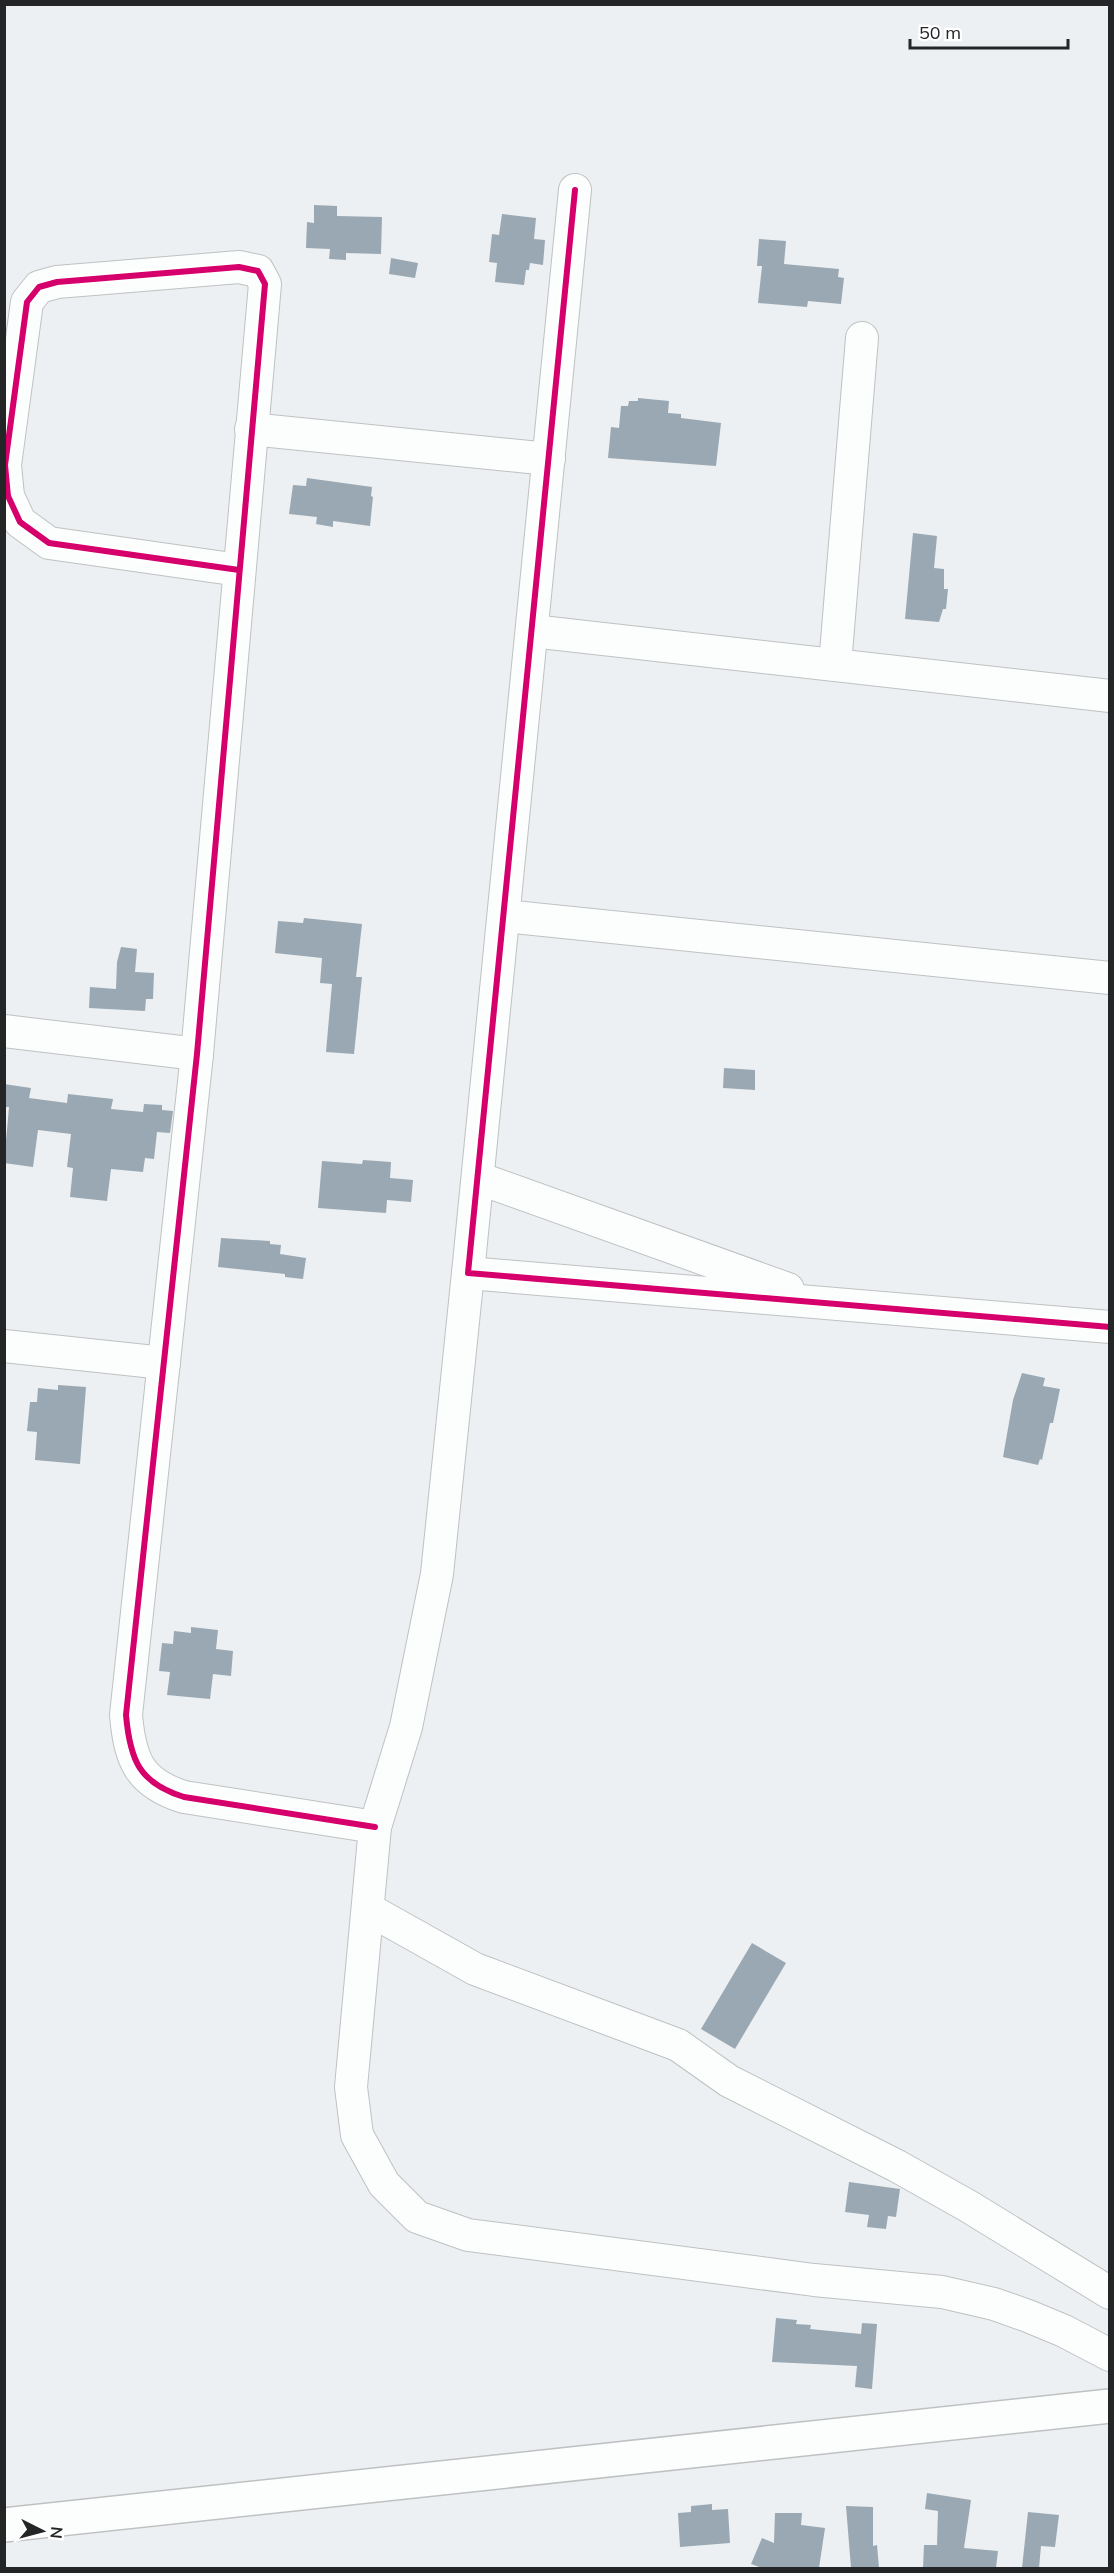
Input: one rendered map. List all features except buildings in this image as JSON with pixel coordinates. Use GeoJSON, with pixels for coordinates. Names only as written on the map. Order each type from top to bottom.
{"type":"FeatureCollection","features":[{"type":"Feature","properties":{"kind":"highway"},"geometry":{"type":"LineString","coordinates":[[4,2525],[1110,2406]]}},
{"type":"Feature","properties":{"kind":"street"},"geometry":{"type":"LineString","coordinates":[[575,190],[437,1574],[405,1727],[375,1827],[351,2087],[357,2135],[384,2184],[417,2217],[468,2235],[813,2280],[942,2292],[994,2304],[1028,2316],[1110,2355]]}},
{"type":"Feature","properties":{"kind":"street"},"geometry":{"type":"LineString","coordinates":[[239,570],[49,543],[20,522],[8,496],[5,465],[27,302],[39,287],[57,282],[239,267],[258,271],[265,284],[197,1054],[126,1715],[129,1743],[138,1768],[152,1781],[184,1797],[375,1827]]}},
{"type":"Feature","properties":{"kind":"street"},"geometry":{"type":"LineString","coordinates":[[835,665],[861,338]]}},
{"type":"Feature","properties":{"kind":"street"},"geometry":{"type":"LineString","coordinates":[[251,429],[549,459]]}},
{"type":"Feature","properties":{"kind":"street"},"geometry":{"type":"LineString","coordinates":[[532,631],[1110,696]]}},
{"type":"Feature","properties":{"kind":"street"},"geometry":{"type":"LineString","coordinates":[[504,916],[1110,978]]}},
{"type":"Feature","properties":{"kind":"street"},"geometry":{"type":"LineString","coordinates":[[4,1031],[197,1054]]}},
{"type":"Feature","properties":{"kind":"street"},"geometry":{"type":"LineString","coordinates":[[478,1178],[828,1304]]}},
{"type":"Feature","properties":{"kind":"street"},"geometry":{"type":"LineString","coordinates":[[468,1273],[1110,1328]]}},
{"type":"Feature","properties":{"kind":"street"},"geometry":{"type":"LineString","coordinates":[[4,1346],[164,1364]]}},
{"type":"Feature","properties":{"kind":"street"},"geometry":{"type":"LineString","coordinates":[[368,1909],[475,1969],[678,2045],[729,2081],[897,2166],[969,2206],[1110,2294]]}},
{"type":"Feature","properties":{"kind":"cycle path"},"geometry":{"type":"LineString","coordinates":[[575,190],[468,1273],[1110,1327]]}},
{"type":"Feature","properties":{"kind":"cycle path"},"geometry":{"type":"LineString","coordinates":[[239,570],[49,543],[20,522],[8,496],[5,465],[27,302],[39,287],[57,282],[239,267],[258,271],[265,284],[197,1054],[126,1715],[130,1745],[134,1757],[147,1777],[157,1785],[184,1797],[375,1827]]}}]}
